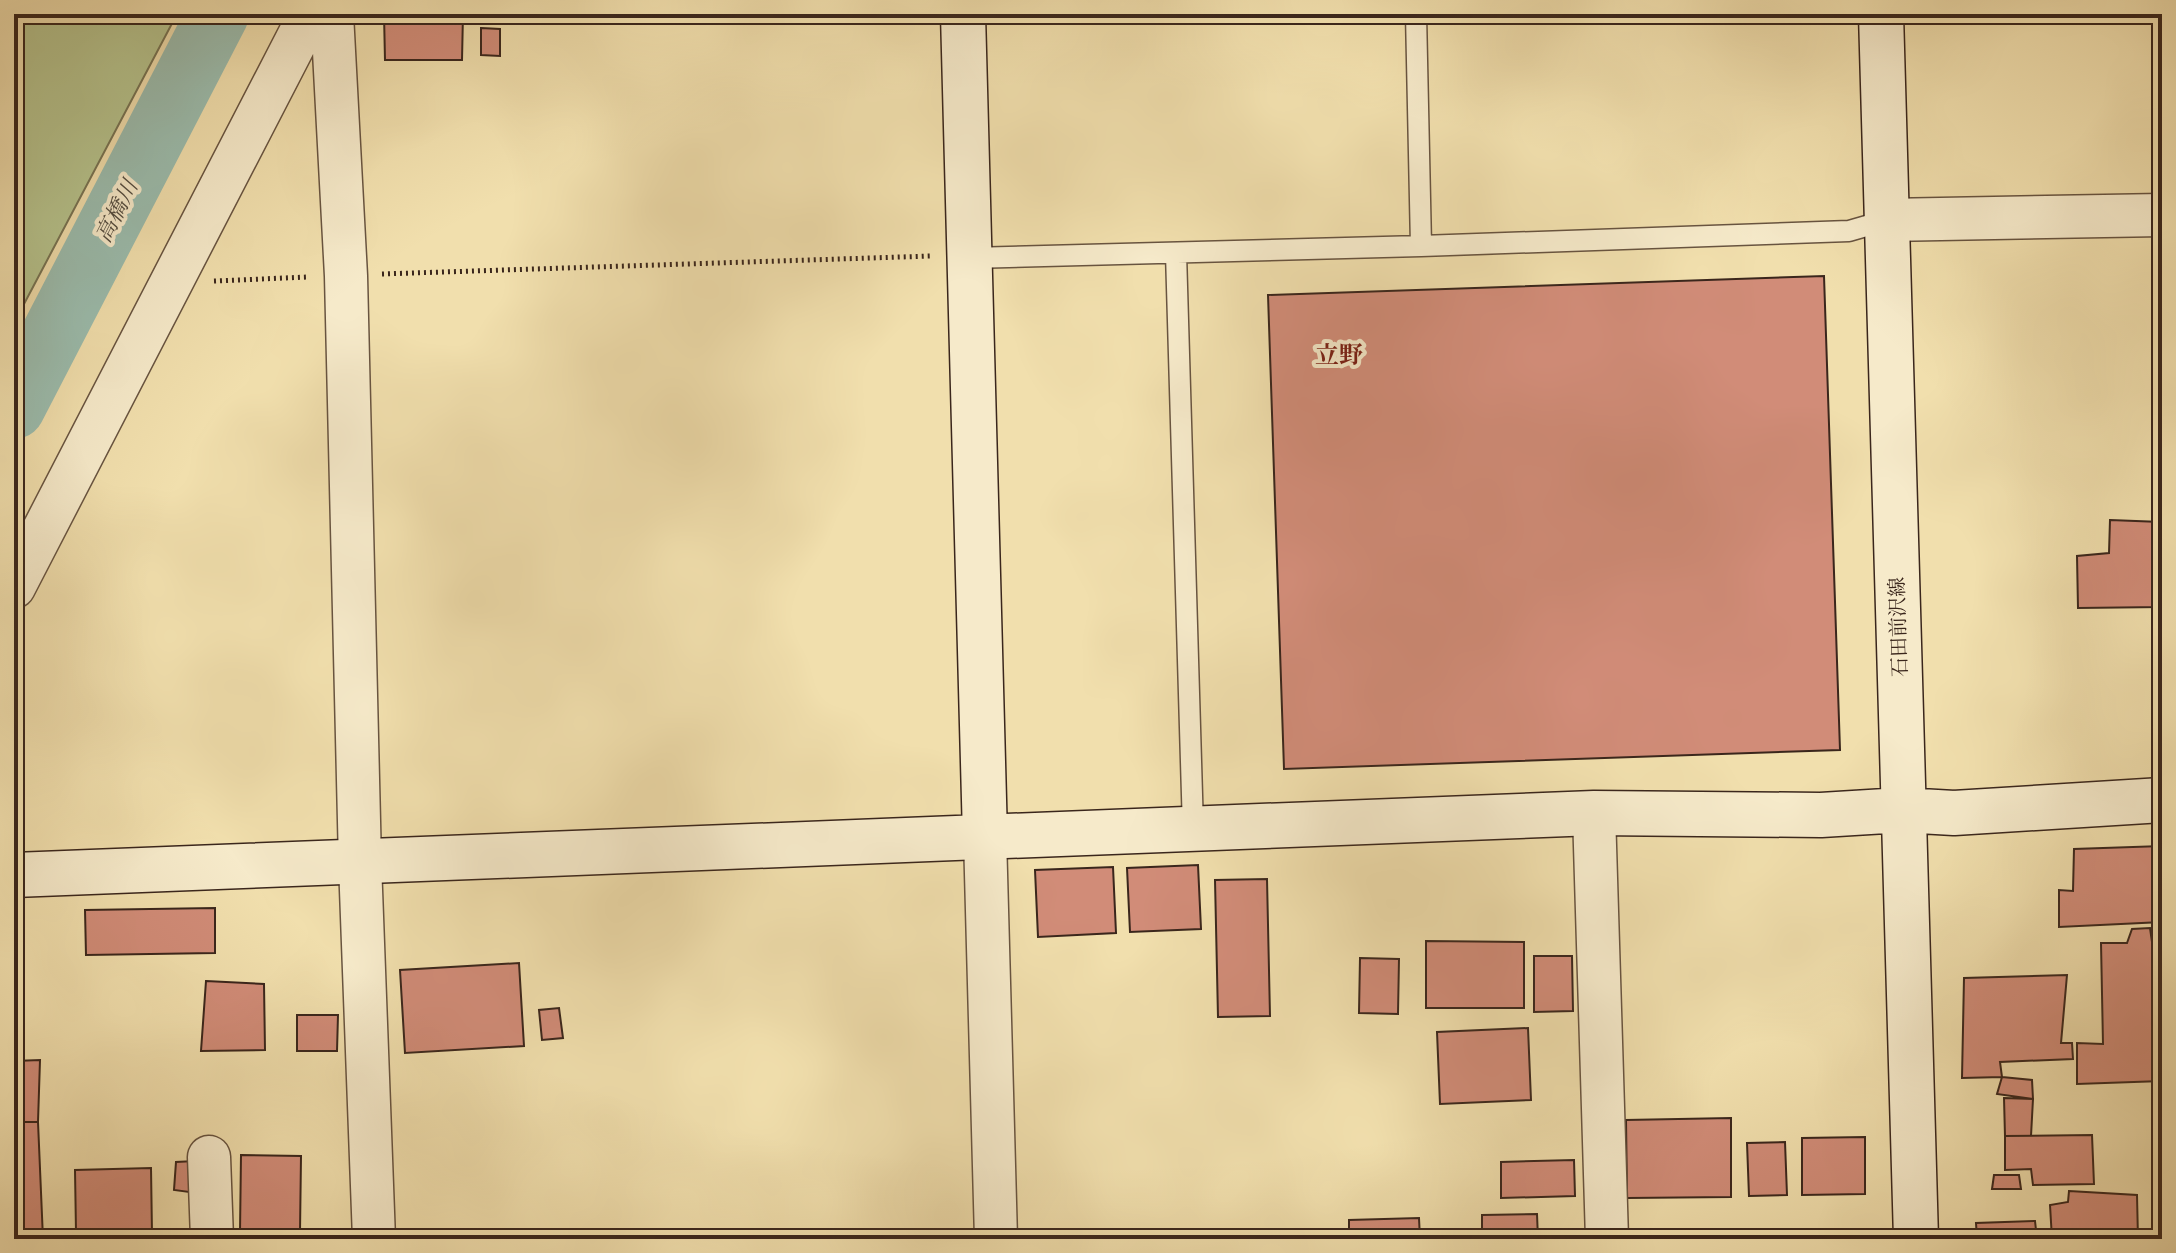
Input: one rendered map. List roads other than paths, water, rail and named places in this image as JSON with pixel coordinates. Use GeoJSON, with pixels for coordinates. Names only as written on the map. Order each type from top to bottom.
{"type":"FeatureCollection","features":[{"type":"Feature","properties":{"kind":"street"},"geometry":{"type":"LineString","coordinates":[[14,587],[310,14]]}},
{"type":"Feature","properties":{"kind":"street"},"geometry":{"type":"LineString","coordinates":[[332,14],[346,276],[360,863],[374,1239]]}},
{"type":"Feature","properties":{"kind":"street"},"geometry":{"type":"LineString","coordinates":[[963,14],[996,1239]]}},
{"type":"Feature","properties":{"kind":"street","name":"石田前沢線"},"geometry":{"type":"LineString","coordinates":[[1881,14],[1916,1239]]}},
{"type":"Feature","properties":{"kind":"street"},"geometry":{"type":"LineString","coordinates":[[1887,220],[2162,215]]}},
{"type":"Feature","properties":{"kind":"street"},"geometry":{"type":"LineString","coordinates":[[14,875],[1594,813],[1821,815],[1902,810],[1954,813],[2162,800]]}},
{"type":"Feature","properties":{"kind":"street"},"geometry":{"type":"LineString","coordinates":[[1594,813],[1607,1239]]}},
{"type":"Feature","properties":{"kind":"street"},"geometry":{"type":"LineString","coordinates":[[209,1157],[212,1239]]}},
{"type":"Feature","properties":{"kind":"lane"},"geometry":{"type":"LineString","coordinates":[[1416,14],[1421,246]]}},
{"type":"Feature","properties":{"kind":"lane"},"geometry":{"type":"LineString","coordinates":[[970,258],[1849,231],[1887,220]]}},
{"type":"Feature","properties":{"kind":"lane"},"geometry":{"type":"LineString","coordinates":[[1176,253],[1193,829]]}},
{"type":"Feature","properties":{"kind":"waterway","name":"高橋川"},"geometry":{"type":"LineString","coordinates":[[14,408],[218,14]]}},
{"type":"Feature","properties":{"kind":"district","name":"立野"},"geometry":{"type":"Point","coordinates":[1339,355]}}]}
